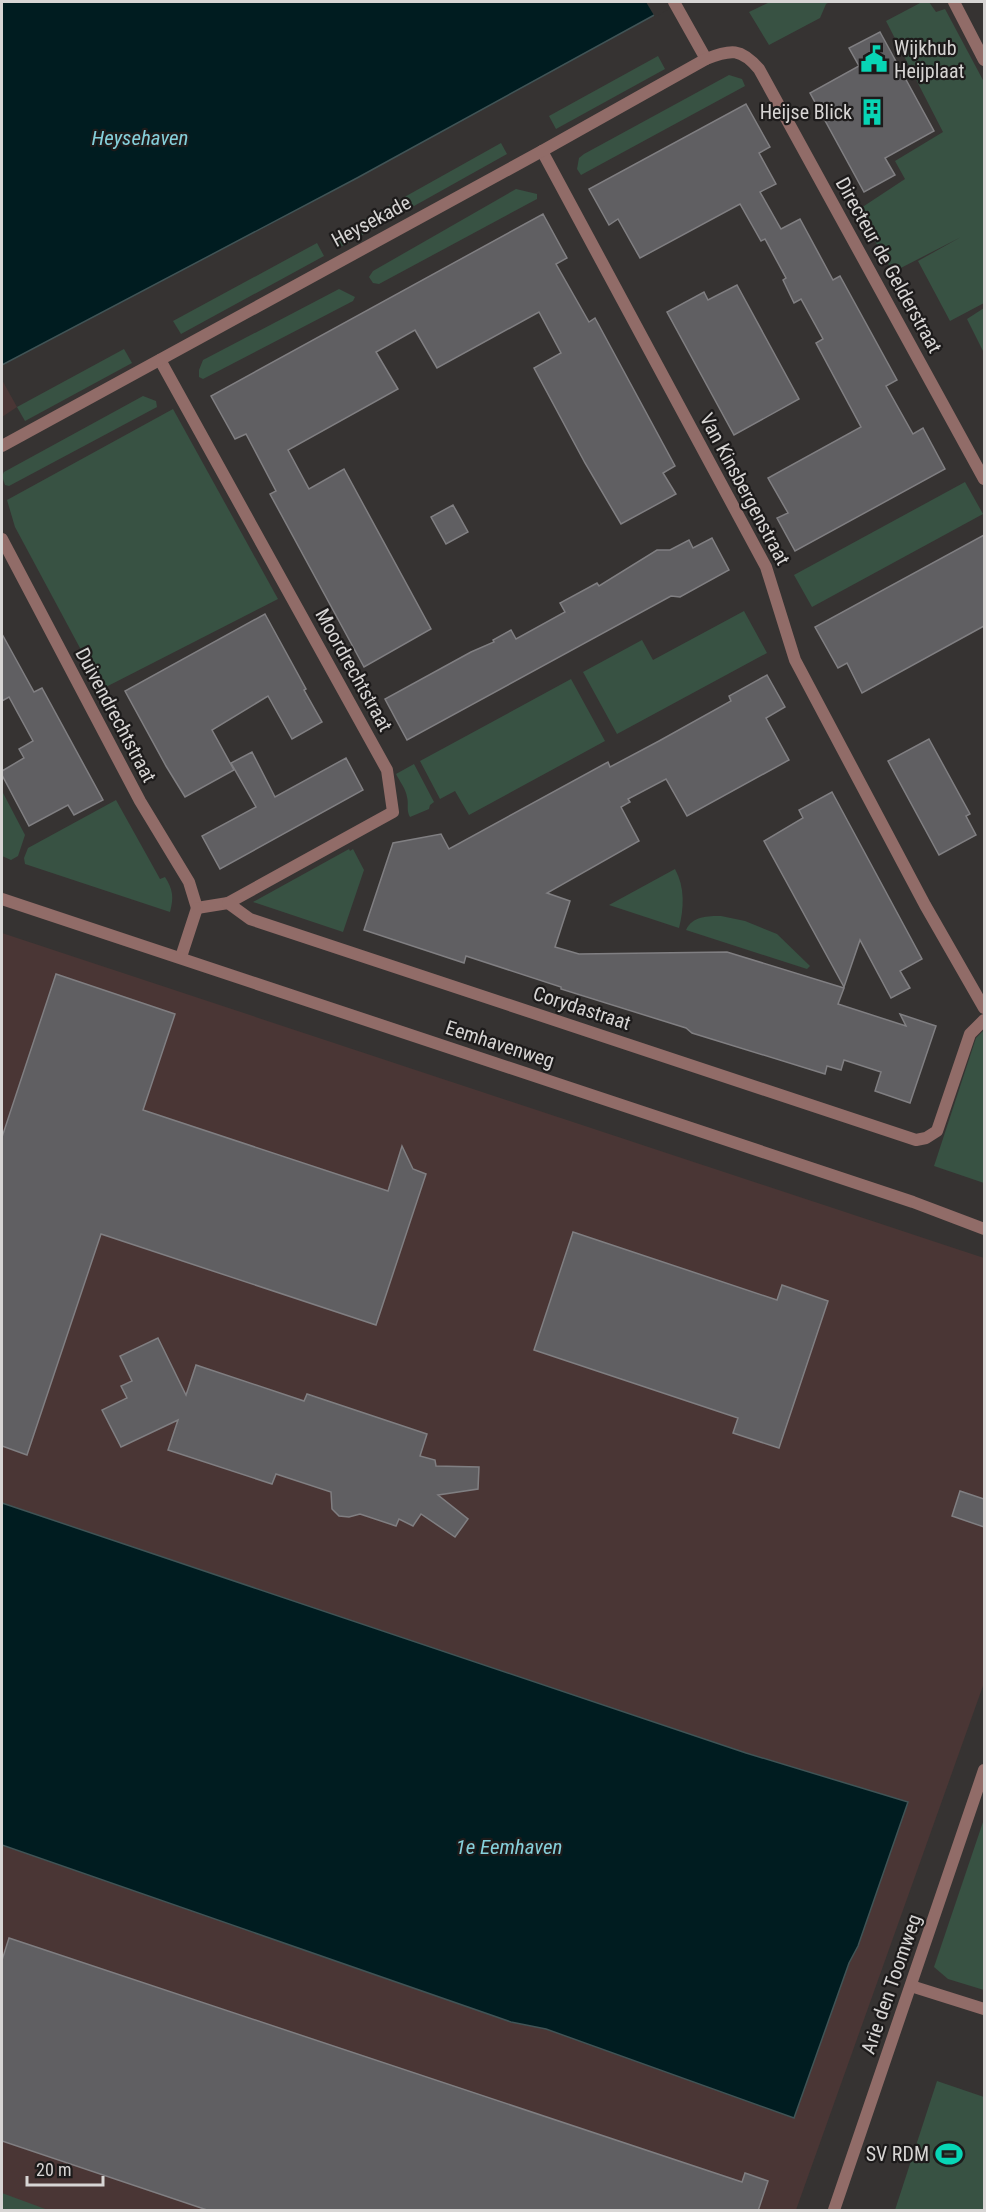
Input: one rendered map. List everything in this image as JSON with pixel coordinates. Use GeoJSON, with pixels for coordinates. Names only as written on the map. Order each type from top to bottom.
{"type":"FeatureCollection","features":[{"type":"Feature","properties":{"kind":"street"},"geometry":{"type":"LineString","coordinates":[[674,2],[706,59]]}},
{"type":"Feature","properties":{"kind":"street"},"geometry":{"type":"LineString","coordinates":[[954,2],[984,60]]}},
{"type":"Feature","properties":{"kind":"street","name":"Heysekade"},"geometry":{"type":"LineString","coordinates":[[2,446],[706,59],[720,53],[734,51],[747,55],[759,69]]}},
{"type":"Feature","properties":{"kind":"street","name":"Directeur de Gelderstraat"},"geometry":{"type":"LineString","coordinates":[[759,69],[983,475]]}},
{"type":"Feature","properties":{"kind":"street","name":"Van Kinsbergenstraat"},"geometry":{"type":"LineString","coordinates":[[542,151],[766,567],[795,660],[925,905],[984,1008]]}},
{"type":"Feature","properties":{"kind":"street","name":"Moordrechtstraat"},"geometry":{"type":"LineString","coordinates":[[160,360],[387,770],[393,812],[228,903],[197,908]]}},
{"type":"Feature","properties":{"kind":"street","name":"Duivendrechtstraat"},"geometry":{"type":"LineString","coordinates":[[2,539],[140,801],[189,882],[197,908]]}},
{"type":"Feature","properties":{"kind":"street","name":"Eemhavenweg"},"geometry":{"type":"LineString","coordinates":[[2,899],[913,1202],[984,1229]]}},
{"type":"Feature","properties":{"kind":"street","name":"Corydastraat"},"geometry":{"type":"LineString","coordinates":[[228,903],[250,919],[916,1140],[926,1138],[938,1131],[970,1034],[984,1020]]}},
{"type":"Feature","properties":{"kind":"street"},"geometry":{"type":"LineString","coordinates":[[181,957],[197,908]]}},
{"type":"Feature","properties":{"kind":"street","name":"Arie den Toomweg"},"geometry":{"type":"LineString","coordinates":[[834,2211],[984,1770]]}},
{"type":"Feature","properties":{"kind":"street"},"geometry":{"type":"LineString","coordinates":[[911,1986],[984,2009]]}},
{"type":"Feature","properties":{"kind":"shaded area"},"geometry":{"type":"Polygon","coordinates":[[[2,380],[17,407],[2,417],[2,380]]]}},
{"type":"Feature","properties":{"kind":"shaded area"},"geometry":{"type":"Polygon","coordinates":[[[2,933],[984,1258],[984,1683],[796,2210],[2,2210],[2,933]]]}},
{"type":"Feature","properties":{"kind":"green space"},"geometry":{"type":"Polygon","coordinates":[[[770,2],[830,2],[826,4],[820,18],[769,45],[749,12],[770,2]]]}},
{"type":"Feature","properties":{"kind":"green space"},"geometry":{"type":"Polygon","coordinates":[[[922,2],[929,2],[936,12],[945,9],[984,82],[984,303],[950,321],[918,261],[961,237],[893,272],[861,217],[861,208],[905,179],[895,161],[943,132],[886,21],[922,2]]]}},
{"type":"Feature","properties":{"kind":"green space"},"geometry":{"type":"Polygon","coordinates":[[[658,56],[665,69],[556,129],[549,116],[658,56]]]}},
{"type":"Feature","properties":{"kind":"green space"},"geometry":{"type":"Polygon","coordinates":[[[729,75],[742,79],[745,86],[581,175],[577,169],[579,158],[584,154],[729,75]]]}},
{"type":"Feature","properties":{"kind":"green space"},"geometry":{"type":"Polygon","coordinates":[[[501,143],[507,154],[339,248],[333,237],[501,143]]]}},
{"type":"Feature","properties":{"kind":"green space"},"geometry":{"type":"Polygon","coordinates":[[[516,189],[537,194],[537,199],[379,284],[373,283],[369,277],[373,271],[516,189]]]}},
{"type":"Feature","properties":{"kind":"green space"},"geometry":{"type":"Polygon","coordinates":[[[317,243],[324,256],[181,334],[173,321],[317,243]]]}},
{"type":"Feature","properties":{"kind":"green space"},"geometry":{"type":"Polygon","coordinates":[[[339,289],[355,297],[353,301],[203,379],[199,377],[203,360],[339,289]]]}},
{"type":"Feature","properties":{"kind":"green space"},"geometry":{"type":"Polygon","coordinates":[[[984,308],[984,353],[967,319],[984,308]]]}},
{"type":"Feature","properties":{"kind":"green space"},"geometry":{"type":"Polygon","coordinates":[[[124,349],[132,363],[25,421],[17,407],[124,349]]]}},
{"type":"Feature","properties":{"kind":"green space"},"geometry":{"type":"Polygon","coordinates":[[[143,396],[156,401],[157,407],[9,486],[5,485],[2,476],[4,472],[143,396]]]}},
{"type":"Feature","properties":{"kind":"green space"},"geometry":{"type":"Polygon","coordinates":[[[173,409],[278,599],[102,689],[15,527],[7,500],[173,409]]]}},
{"type":"Feature","properties":{"kind":"green space"},"geometry":{"type":"Polygon","coordinates":[[[965,482],[983,514],[812,607],[794,575],[965,482]]]}},
{"type":"Feature","properties":{"kind":"green space"},"geometry":{"type":"Polygon","coordinates":[[[744,611],[767,653],[617,734],[583,672],[642,640],[653,660],[744,611]]]}},
{"type":"Feature","properties":{"kind":"green space"},"geometry":{"type":"Polygon","coordinates":[[[571,679],[605,741],[469,815],[455,791],[440,799],[420,761],[571,679]]]}},
{"type":"Feature","properties":{"kind":"green space"},"geometry":{"type":"Polygon","coordinates":[[[414,764],[434,802],[429,809],[410,817],[408,800],[396,774],[414,764]]]}},
{"type":"Feature","properties":{"kind":"green space"},"geometry":{"type":"Polygon","coordinates":[[[2,791],[25,835],[18,856],[11,860],[2,856],[2,791]]]}},
{"type":"Feature","properties":{"kind":"green space"},"geometry":{"type":"Polygon","coordinates":[[[116,800],[160,879],[165,877],[170,886],[172,898],[170,912],[25,864],[24,858],[28,848],[116,800]]]}},
{"type":"Feature","properties":{"kind":"green space"},"geometry":{"type":"Polygon","coordinates":[[[349,849],[350,851],[353,849],[364,870],[343,932],[253,902],[349,849]]]}},
{"type":"Feature","properties":{"kind":"green space"},"geometry":{"type":"Polygon","coordinates":[[[675,869],[681,883],[683,898],[679,928],[609,905],[675,869]]]}},
{"type":"Feature","properties":{"kind":"green space"},"geometry":{"type":"Polygon","coordinates":[[[721,916],[745,921],[777,934],[810,966],[807,969],[686,930],[696,919],[721,916]]]}},
{"type":"Feature","properties":{"kind":"green space"},"geometry":{"type":"Polygon","coordinates":[[[984,1030],[984,1183],[934,1166],[976,1038],[984,1030]]]}},
{"type":"Feature","properties":{"kind":"green space"},"geometry":{"type":"Polygon","coordinates":[[[984,1819],[984,1990],[948,1979],[934,1967],[984,1819]]]}},
{"type":"Feature","properties":{"kind":"green space","name":"SV RDM"},"geometry":{"type":"Polygon","coordinates":[[[937,2081],[984,2097],[984,2210],[895,2210],[937,2081]]]}},
{"type":"Feature","properties":{"kind":"green space"},"geometry":{"type":"Polygon","coordinates":[[[2,2193],[48,2210],[2,2210],[2,2193]]]}},
{"type":"Feature","properties":{"kind":"water","name":"Heysehaven"},"geometry":{"type":"Polygon","coordinates":[[[2,2],[678,2],[357,178],[2,365],[2,2]]]}},
{"type":"Feature","properties":{"kind":"water","name":"1e Eemhaven"},"geometry":{"type":"Polygon","coordinates":[[[2,1503],[746,1753],[908,1802],[858,1946],[849,1963],[794,2118],[546,2029],[511,2022],[2,1845],[2,1503]]]}},
{"type":"Feature","properties":{"kind":"pier"},"geometry":{"type":"Polygon","coordinates":[[[646,2],[681,2],[655,17],[646,2]]]}},
{"type":"Feature","properties":{"kind":"building","name":"Heijse Blick"},"geometry":{"type":"Polygon","coordinates":[[[880,32],[934,131],[885,158],[895,175],[864,192],[810,93],[859,66],[849,48],[880,32]]]}},
{"type":"Feature","properties":{"kind":"building"},"geometry":{"type":"Polygon","coordinates":[[[746,104],[770,147],[759,153],[776,184],[760,192],[781,229],[800,219],[833,280],[840,276],[897,380],[886,386],[913,434],[923,428],[945,469],[795,551],[777,518],[788,513],[768,478],[861,427],[816,343],[823,339],[801,299],[794,303],[783,280],[786,278],[765,239],[761,241],[740,204],[640,258],[618,219],[609,225],[589,189],[746,104]]]}},
{"type":"Feature","properties":{"kind":"building"},"geometry":{"type":"Polygon","coordinates":[[[543,214],[567,258],[556,264],[589,322],[595,318],[675,466],[663,473],[676,494],[621,524],[534,368],[561,353],[539,312],[437,368],[415,330],[376,352],[398,389],[288,450],[309,489],[344,469],[431,629],[364,667],[270,494],[276,491],[246,434],[235,439],[211,396],[543,214]]]}},
{"type":"Feature","properties":{"kind":"building"},"geometry":{"type":"Polygon","coordinates":[[[737,285],[799,399],[734,435],[667,312],[704,292],[708,300],[737,285]]]}},
{"type":"Feature","properties":{"kind":"building"},"geometry":{"type":"Polygon","coordinates":[[[453,505],[468,532],[446,544],[431,517],[453,505]]]}},
{"type":"Feature","properties":{"kind":"building"},"geometry":{"type":"Polygon","coordinates":[[[984,535],[984,626],[862,693],[847,663],[838,668],[815,627],[984,535]]]}},
{"type":"Feature","properties":{"kind":"building"},"geometry":{"type":"Polygon","coordinates":[[[712,538],[729,570],[680,597],[671,596],[407,740],[385,699],[494,642],[493,640],[511,630],[516,639],[565,612],[560,603],[597,583],[599,586],[657,550],[670,550],[689,540],[693,548],[712,538]]]}},
{"type":"Feature","properties":{"kind":"building"},"geometry":{"type":"Polygon","coordinates":[[[265,614],[322,722],[292,739],[268,696],[212,730],[234,770],[185,797],[125,691],[265,614]]]}},
{"type":"Feature","properties":{"kind":"building"},"geometry":{"type":"Polygon","coordinates":[[[2,634],[34,692],[42,688],[103,800],[74,815],[68,805],[29,826],[2,775],[2,771],[24,758],[19,749],[33,741],[9,697],[2,701],[2,634]]]}},
{"type":"Feature","properties":{"kind":"building"},"geometry":{"type":"Polygon","coordinates":[[[767,675],[785,707],[766,718],[789,760],[687,816],[666,779],[628,799],[630,802],[621,807],[639,841],[547,893],[570,901],[555,947],[579,954],[727,952],[844,988],[838,1004],[906,1026],[900,1014],[936,1026],[910,1103],[875,1091],[881,1072],[844,1060],[841,1070],[827,1066],[825,1074],[692,1033],[686,1028],[561,989],[561,987],[466,956],[464,963],[364,930],[393,843],[441,834],[449,849],[608,762],[610,767],[659,741],[731,701],[729,696],[767,675]]]}},
{"type":"Feature","properties":{"kind":"building"},"geometry":{"type":"Polygon","coordinates":[[[929,739],[970,814],[966,816],[976,835],[939,855],[888,761],[929,739]]]}},
{"type":"Feature","properties":{"kind":"building"},"geometry":{"type":"Polygon","coordinates":[[[252,752],[275,797],[346,758],[363,790],[220,869],[202,836],[256,807],[231,763],[252,752]]]}},
{"type":"Feature","properties":{"kind":"building"},"geometry":{"type":"Polygon","coordinates":[[[832,792],[922,959],[900,971],[910,988],[891,998],[860,940],[844,987],[764,841],[803,818],[799,810],[832,792]]]}},
{"type":"Feature","properties":{"kind":"building"},"geometry":{"type":"Polygon","coordinates":[[[56,974],[175,1014],[143,1110],[388,1191],[402,1146],[413,1169],[426,1174],[376,1325],[101,1234],[27,1455],[2,1446],[2,1137],[56,974]]]}},
{"type":"Feature","properties":{"kind":"building"},"geometry":{"type":"Polygon","coordinates":[[[573,1232],[777,1300],[782,1285],[828,1301],[779,1448],[733,1433],[738,1418],[534,1350],[573,1232]]]}},
{"type":"Feature","properties":{"kind":"building"},"geometry":{"type":"Polygon","coordinates":[[[158,1338],[186,1395],[196,1365],[304,1401],[307,1394],[427,1434],[420,1456],[435,1460],[436,1466],[479,1467],[478,1489],[438,1495],[468,1519],[455,1537],[421,1514],[413,1526],[399,1519],[396,1526],[360,1514],[349,1517],[339,1516],[332,1509],[331,1492],[276,1474],[272,1484],[168,1450],[178,1420],[121,1447],[102,1410],[127,1398],[121,1386],[132,1381],[120,1356],[158,1338]]]}},
{"type":"Feature","properties":{"kind":"building"},"geometry":{"type":"Polygon","coordinates":[[[960,1491],[984,1499],[984,1527],[952,1516],[960,1491]]]}},
{"type":"Feature","properties":{"kind":"building"},"geometry":{"type":"Polygon","coordinates":[[[9,1938],[742,2182],[745,2173],[768,2181],[758,2211],[210,2211],[2,2141],[2,1960],[9,1938]]]}},
{"type":"Feature","properties":{"kind":"place","name":"Wijkhub Heijplaat"},"geometry":{"type":"Point","coordinates":[874,59]}},
{"type":"Feature","properties":{"kind":"place","name":"Heijse Blick"},"geometry":{"type":"Point","coordinates":[872,112]}},
{"type":"Feature","properties":{"kind":"place","name":"SV RDM"},"geometry":{"type":"Point","coordinates":[949,2154]}}]}
